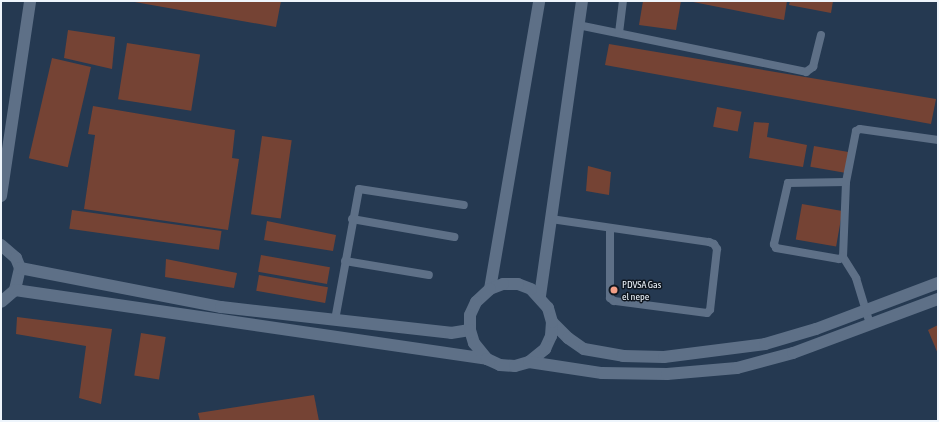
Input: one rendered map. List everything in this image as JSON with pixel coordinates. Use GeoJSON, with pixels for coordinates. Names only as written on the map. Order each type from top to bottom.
{"type":"FeatureCollection","features":[{"type":"Feature","properties":{"kind":"street"},"geometry":{"type":"LineString","coordinates":[[1,196],[30,1]]}},
{"type":"Feature","properties":{"kind":"street"},"geometry":{"type":"LineString","coordinates":[[490,289],[539,1]]}},
{"type":"Feature","properties":{"kind":"street"},"geometry":{"type":"LineString","coordinates":[[540,296],[582,1]]}},
{"type":"Feature","properties":{"kind":"street"},"geometry":{"type":"LineString","coordinates":[[1,244],[16,258],[20,268],[15,290],[1,302]]}},
{"type":"Feature","properties":{"kind":"street"},"geometry":{"type":"LineString","coordinates":[[20,268],[221,307],[451,333],[470,330]]}},
{"type":"Feature","properties":{"kind":"street"},"geometry":{"type":"LineString","coordinates":[[15,290],[487,359],[500,365],[515,366],[529,362],[544,349],[551,336],[552,322],[548,308],[540,296],[518,284],[503,284],[490,289],[476,302],[470,315],[470,330],[474,343],[487,359]]}},
{"type":"Feature","properties":{"kind":"street"},"geometry":{"type":"LineString","coordinates":[[552,322],[568,338],[584,349],[623,356],[664,357],[765,344],[816,329],[938,284]]}},
{"type":"Feature","properties":{"kind":"street"},"geometry":{"type":"LineString","coordinates":[[529,362],[602,374],[667,374],[737,368],[793,353],[938,298]]}},
{"type":"Feature","properties":{"kind":"lane"},"geometry":{"type":"LineString","coordinates":[[619,33],[623,1]]}},
{"type":"Feature","properties":{"kind":"lane"},"geometry":{"type":"LineString","coordinates":[[578,25],[806,72],[813,67],[821,35]]}},
{"type":"Feature","properties":{"kind":"lane"},"geometry":{"type":"LineString","coordinates":[[870,324],[856,278],[843,257],[846,182],[854,135],[860,129],[938,140]]}},
{"type":"Feature","properties":{"kind":"lane"},"geometry":{"type":"LineString","coordinates":[[843,257],[839,259],[780,250],[774,244],[788,183],[846,182]]}},
{"type":"Feature","properties":{"kind":"lane"},"geometry":{"type":"LineString","coordinates":[[336,320],[357,192],[362,188],[464,205]]}},
{"type":"Feature","properties":{"kind":"lane"},"geometry":{"type":"LineString","coordinates":[[352,219],[454,237]]}},
{"type":"Feature","properties":{"kind":"lane"},"geometry":{"type":"LineString","coordinates":[[550,219],[610,228],[714,244],[717,249],[710,310],[707,313],[614,301],[610,298],[610,228]]}},
{"type":"Feature","properties":{"kind":"lane"},"geometry":{"type":"LineString","coordinates":[[345,261],[429,275]]}},
{"type":"Feature","properties":{"kind":"shaded area"},"geometry":{"type":"Polygon","coordinates":[[[1,1],[938,1],[938,421],[1,421],[1,1]]]}},
{"type":"Feature","properties":{"kind":"building"},"geometry":{"type":"Polygon","coordinates":[[[129,1],[281,1],[276,27],[129,1]]]}},
{"type":"Feature","properties":{"kind":"building"},"geometry":{"type":"Polygon","coordinates":[[[643,1],[681,1],[676,30],[639,25],[643,1]]]}},
{"type":"Feature","properties":{"kind":"building"},"geometry":{"type":"Polygon","coordinates":[[[688,1],[787,1],[784,20],[688,1]]]}},
{"type":"Feature","properties":{"kind":"building"},"geometry":{"type":"Polygon","coordinates":[[[790,1],[833,1],[831,13],[789,5],[790,1]]]}},
{"type":"Feature","properties":{"kind":"building"},"geometry":{"type":"Polygon","coordinates":[[[68,30],[115,37],[112,69],[64,58],[68,30]]]}},
{"type":"Feature","properties":{"kind":"building"},"geometry":{"type":"Polygon","coordinates":[[[127,43],[200,55],[191,111],[118,99],[127,43]]]}},
{"type":"Feature","properties":{"kind":"building"},"geometry":{"type":"Polygon","coordinates":[[[609,44],[936,99],[931,124],[605,65],[609,44]]]}},
{"type":"Feature","properties":{"kind":"building"},"geometry":{"type":"Polygon","coordinates":[[[52,58],[91,67],[68,167],[29,158],[52,58]]]}},
{"type":"Feature","properties":{"kind":"building"},"geometry":{"type":"Polygon","coordinates":[[[93,106],[235,130],[232,158],[239,159],[228,230],[84,209],[95,135],[88,134],[93,106]]]}},
{"type":"Feature","properties":{"kind":"building"},"geometry":{"type":"Polygon","coordinates":[[[717,107],[742,112],[738,131],[713,127],[717,107]]]}},
{"type":"Feature","properties":{"kind":"building"},"geometry":{"type":"Polygon","coordinates":[[[754,122],[769,123],[767,137],[807,145],[803,167],[749,158],[754,122]]]}},
{"type":"Feature","properties":{"kind":"building"},"geometry":{"type":"Polygon","coordinates":[[[262,136],[292,140],[281,218],[251,214],[262,136]]]}},
{"type":"Feature","properties":{"kind":"building"},"geometry":{"type":"Polygon","coordinates":[[[814,146],[848,152],[845,173],[810,167],[814,146]]]}},
{"type":"Feature","properties":{"kind":"building"},"geometry":{"type":"Polygon","coordinates":[[[588,166],[611,172],[609,195],[586,191],[588,166]]]}},
{"type":"Feature","properties":{"kind":"building"},"geometry":{"type":"Polygon","coordinates":[[[802,204],[842,211],[836,247],[796,239],[802,204]]]}},
{"type":"Feature","properties":{"kind":"building"},"geometry":{"type":"Polygon","coordinates":[[[72,210],[222,231],[219,250],[69,229],[72,210]]]}},
{"type":"Feature","properties":{"kind":"building"},"geometry":{"type":"Polygon","coordinates":[[[267,221],[336,235],[333,251],[264,240],[267,221]]]}},
{"type":"Feature","properties":{"kind":"building"},"geometry":{"type":"Polygon","coordinates":[[[261,255],[330,267],[327,284],[258,272],[261,255]]]}},
{"type":"Feature","properties":{"kind":"building"},"geometry":{"type":"Polygon","coordinates":[[[166,259],[237,273],[234,288],[165,277],[166,259]]]}},
{"type":"Feature","properties":{"kind":"building"},"geometry":{"type":"Polygon","coordinates":[[[259,275],[328,287],[325,303],[256,291],[259,275]]]}},
{"type":"Feature","properties":{"kind":"building"},"geometry":{"type":"Polygon","coordinates":[[[17,317],[112,329],[101,404],[79,398],[86,346],[16,334],[17,317]]]}},
{"type":"Feature","properties":{"kind":"building"},"geometry":{"type":"Polygon","coordinates":[[[938,325],[938,354],[928,330],[938,325]]]}},
{"type":"Feature","properties":{"kind":"building"},"geometry":{"type":"Polygon","coordinates":[[[141,333],[166,337],[159,379],[134,375],[141,333]]]}},
{"type":"Feature","properties":{"kind":"building"},"geometry":{"type":"Polygon","coordinates":[[[314,395],[319,421],[200,421],[198,413],[314,395]]]}},
{"type":"Feature","properties":{"kind":"place","name":"PDVSA Gas el nepe"},"geometry":{"type":"Point","coordinates":[614,290]}}]}
